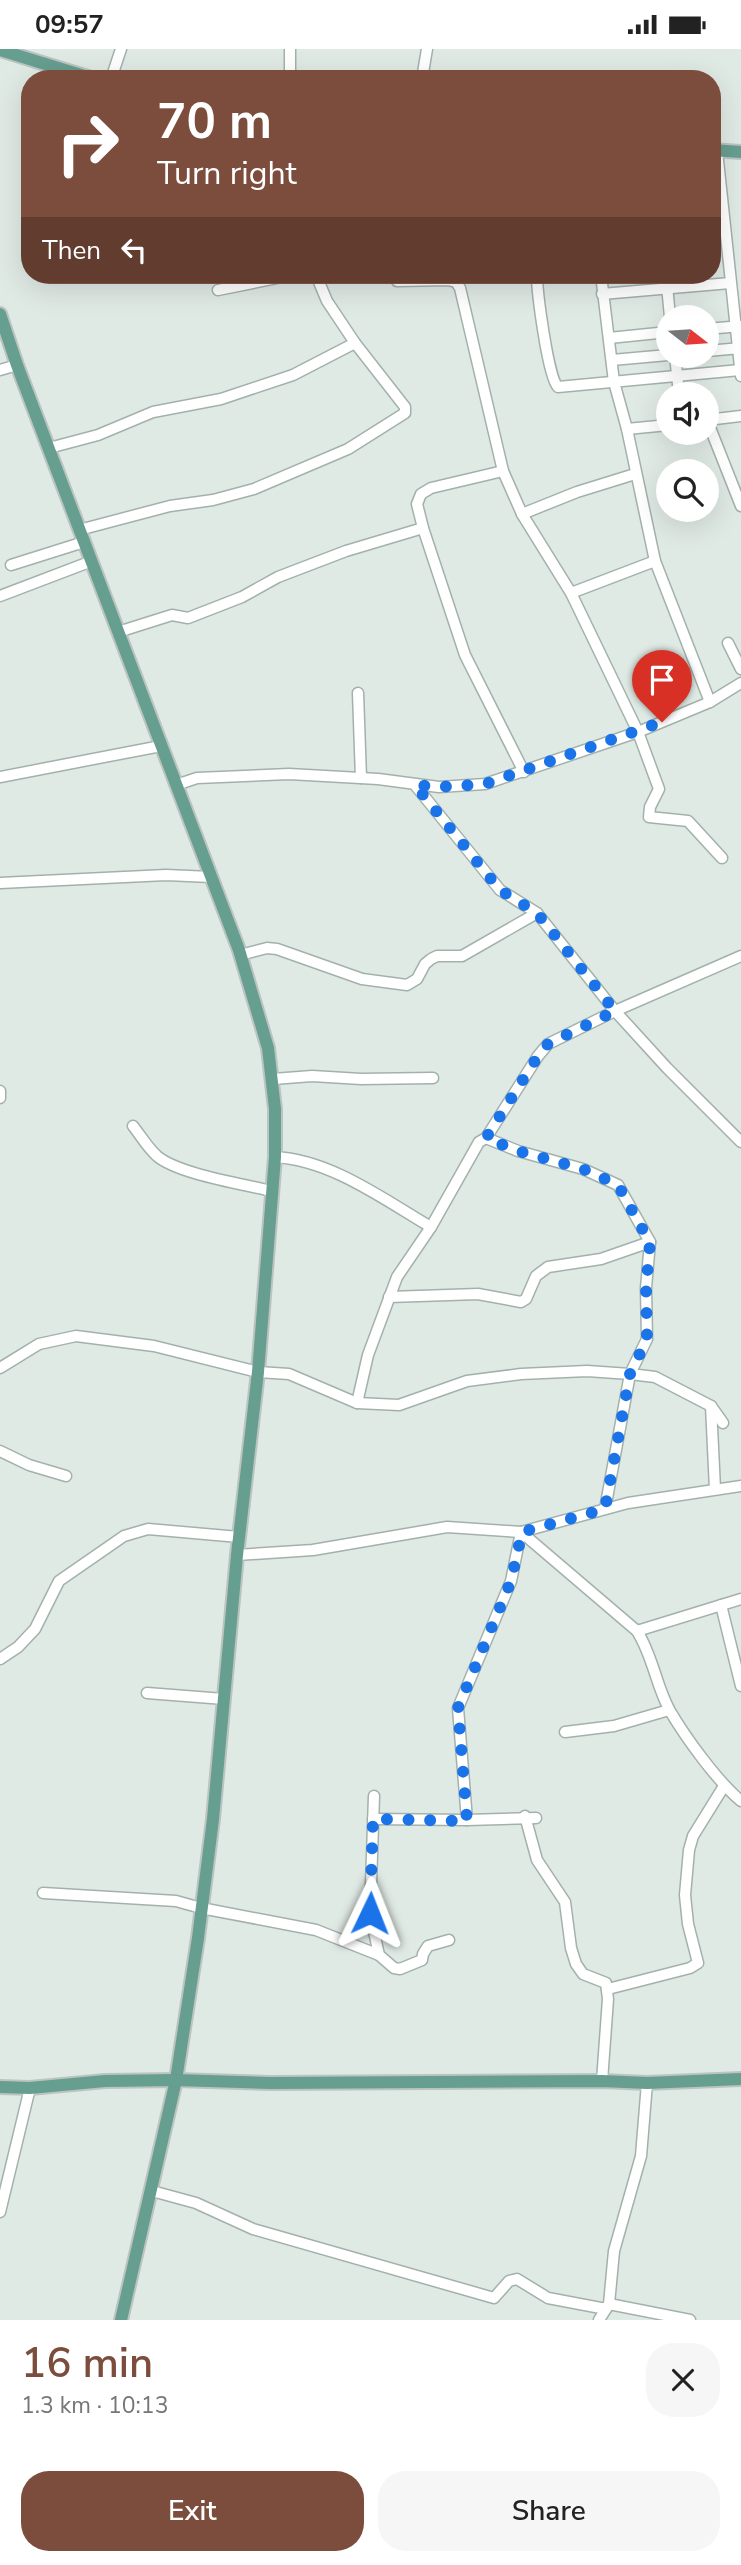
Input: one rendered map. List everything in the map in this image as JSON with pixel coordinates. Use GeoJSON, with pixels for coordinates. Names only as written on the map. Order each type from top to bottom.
{"type":"FeatureCollection","features":[{"type":"Feature","properties":{"kind":"main road"},"geometry":{"type":"LineString","coordinates":[[0,50],[65,70]]}},
{"type":"Feature","properties":{"kind":"main road"},"geometry":{"type":"LineString","coordinates":[[721,151],[741,152]]}},
{"type":"Feature","properties":{"kind":"main road"},"geometry":{"type":"LineString","coordinates":[[0,314],[240,955],[263,1028],[273,1079],[275,1109],[275,1157],[258,1372],[201,1908],[176,2080],[121,2320]]}},
{"type":"Feature","properties":{"kind":"main road"},"geometry":{"type":"LineString","coordinates":[[0,2087],[30,2088],[105,2081],[176,2080],[270,2083],[647,2083],[741,2079]]}},
{"type":"Feature","properties":{"kind":"street"},"geometry":{"type":"LineString","coordinates":[[114,70],[121,49]]}},
{"type":"Feature","properties":{"kind":"street"},"geometry":{"type":"LineString","coordinates":[[290,49],[290,70]]}},
{"type":"Feature","properties":{"kind":"street"},"geometry":{"type":"LineString","coordinates":[[424,70],[427,49]]}},
{"type":"Feature","properties":{"kind":"street"},"geometry":{"type":"LineString","coordinates":[[537,284],[554,384],[558,387],[677,375],[741,373],[738,326],[721,204]]}},
{"type":"Feature","properties":{"kind":"street"},"geometry":{"type":"LineString","coordinates":[[721,284],[730,283]]}},
{"type":"Feature","properties":{"kind":"street"},"geometry":{"type":"LineString","coordinates":[[218,290],[248,284]]}},
{"type":"Feature","properties":{"kind":"street"},"geometry":{"type":"LineString","coordinates":[[11,565],[82,536],[170,506],[213,500],[254,489],[348,449],[400,418],[405,413],[405,407],[355,343],[327,300],[320,284]]}},
{"type":"Feature","properties":{"kind":"street"},"geometry":{"type":"LineString","coordinates":[[457,284],[502,471],[522,515],[571,593],[638,732],[659,789],[650,807],[649,817],[688,821],[722,858]]}},
{"type":"Feature","properties":{"kind":"street"},"geometry":{"type":"LineString","coordinates":[[602,284],[614,382],[628,429],[654,561],[710,702]]}},
{"type":"Feature","properties":{"kind":"street"},"geometry":{"type":"LineString","coordinates":[[667,284],[669,305]]}},
{"type":"Feature","properties":{"kind":"street"},"geometry":{"type":"LineString","coordinates":[[603,294],[720,284]]}},
{"type":"Feature","properties":{"kind":"street"},"geometry":{"type":"LineString","coordinates":[[719,328],[738,326]]}},
{"type":"Feature","properties":{"kind":"street"},"geometry":{"type":"LineString","coordinates":[[609,338],[656,333]]}},
{"type":"Feature","properties":{"kind":"street"},"geometry":{"type":"LineString","coordinates":[[49,448],[98,435],[153,412],[221,399],[293,375],[355,343]]}},
{"type":"Feature","properties":{"kind":"street"},"geometry":{"type":"LineString","coordinates":[[719,350],[740,348]]}},
{"type":"Feature","properties":{"kind":"street"},"geometry":{"type":"LineString","coordinates":[[612,360],[656,356]]}},
{"type":"Feature","properties":{"kind":"street"},"geometry":{"type":"LineString","coordinates":[[0,370],[17,365]]}},
{"type":"Feature","properties":{"kind":"street"},"geometry":{"type":"LineString","coordinates":[[676,368],[678,382]]}},
{"type":"Feature","properties":{"kind":"street"},"geometry":{"type":"LineString","coordinates":[[719,419],[741,416]]}},
{"type":"Feature","properties":{"kind":"street"},"geometry":{"type":"LineString","coordinates":[[628,429],[656,426]]}},
{"type":"Feature","properties":{"kind":"street"},"geometry":{"type":"LineString","coordinates":[[717,445],[741,506]]}},
{"type":"Feature","properties":{"kind":"street"},"geometry":{"type":"LineString","coordinates":[[502,471],[431,488],[421,494],[417,504],[422,528],[466,655],[524,772]]}},
{"type":"Feature","properties":{"kind":"street"},"geometry":{"type":"LineString","coordinates":[[522,515],[577,492],[635,474]]}},
{"type":"Feature","properties":{"kind":"street"},"geometry":{"type":"LineString","coordinates":[[118,632],[173,615],[188,618],[346,551],[422,528]]}},
{"type":"Feature","properties":{"kind":"street"},"geometry":{"type":"LineString","coordinates":[[0,596],[92,561]]}},
{"type":"Feature","properties":{"kind":"street"},"geometry":{"type":"LineString","coordinates":[[571,593],[654,561]]}},
{"type":"Feature","properties":{"kind":"street"},"geometry":{"type":"LineString","coordinates":[[728,643],[741,669]]}},
{"type":"Feature","properties":{"kind":"street"},"geometry":{"type":"LineString","coordinates":[[176,785],[197,778],[241,774],[361,778],[439,787],[485,784],[638,732],[710,702],[741,683]]}},
{"type":"Feature","properties":{"kind":"street"},"geometry":{"type":"LineString","coordinates":[[358,693],[361,778]]}},
{"type":"Feature","properties":{"kind":"street"},"geometry":{"type":"LineString","coordinates":[[0,777],[161,746]]}},
{"type":"Feature","properties":{"kind":"street"},"geometry":{"type":"LineString","coordinates":[[415,785],[500,890],[537,913],[615,1011],[741,1142]]}},
{"type":"Feature","properties":{"kind":"street"},"geometry":{"type":"LineString","coordinates":[[0,883],[166,875],[211,877]]}},
{"type":"Feature","properties":{"kind":"street"},"geometry":{"type":"LineString","coordinates":[[240,955],[267,948],[277,949],[362,979],[407,985],[417,979],[431,959],[437,956],[462,955],[537,913]]}},
{"type":"Feature","properties":{"kind":"street"},"geometry":{"type":"LineString","coordinates":[[357,1403],[368,1355],[397,1277],[430,1227],[479,1142],[486,1138],[548,1044],[615,1011],[741,956]]}},
{"type":"Feature","properties":{"kind":"street"},"geometry":{"type":"LineString","coordinates":[[273,1079],[312,1076],[361,1079],[433,1078]]}},
{"type":"Feature","properties":{"kind":"street"},"geometry":{"type":"LineString","coordinates":[[0,1091],[0,1098]]}},
{"type":"Feature","properties":{"kind":"street"},"geometry":{"type":"LineString","coordinates":[[133,1126],[149,1147],[167,1162],[198,1173],[271,1191]]}},
{"type":"Feature","properties":{"kind":"street"},"geometry":{"type":"LineString","coordinates":[[486,1138],[518,1151],[583,1169],[618,1185],[650,1243],[646,1288],[647,1339],[630,1374],[605,1509]]}},
{"type":"Feature","properties":{"kind":"street"},"geometry":{"type":"LineString","coordinates":[[275,1157],[292,1158],[346,1177],[430,1227]]}},
{"type":"Feature","properties":{"kind":"street"},"geometry":{"type":"LineString","coordinates":[[389,1297],[478,1294],[521,1302],[526,1299],[536,1276],[548,1267],[601,1259],[650,1243]]}},
{"type":"Feature","properties":{"kind":"street"},"geometry":{"type":"LineString","coordinates":[[0,1368],[39,1344],[76,1336],[154,1346],[258,1372],[289,1374],[357,1403],[399,1405],[467,1381],[521,1374],[587,1371],[630,1374],[655,1377],[711,1406],[723,1423]]}},
{"type":"Feature","properties":{"kind":"street"},"geometry":{"type":"LineString","coordinates":[[711,1406],[715,1489]]}},
{"type":"Feature","properties":{"kind":"street"},"geometry":{"type":"LineString","coordinates":[[0,1451],[29,1465],[66,1476]]}},
{"type":"Feature","properties":{"kind":"street"},"geometry":{"type":"LineString","coordinates":[[237,1555],[313,1550],[447,1527],[522,1532],[628,1503],[741,1486]]}},
{"type":"Feature","properties":{"kind":"street"},"geometry":{"type":"LineString","coordinates":[[0,1659],[18,1647],[35,1629],[59,1581],[124,1536],[148,1529],[239,1537]]}},
{"type":"Feature","properties":{"kind":"street"},"geometry":{"type":"LineString","coordinates":[[522,1532],[637,1631],[645,1644],[669,1710],[724,1786],[741,1801]]}},
{"type":"Feature","properties":{"kind":"street"},"geometry":{"type":"LineString","coordinates":[[467,1821],[458,1708],[511,1581],[522,1532]]}},
{"type":"Feature","properties":{"kind":"street"},"geometry":{"type":"LineString","coordinates":[[637,1631],[741,1599]]}},
{"type":"Feature","properties":{"kind":"street"},"geometry":{"type":"LineString","coordinates":[[721,1605],[741,1686]]}},
{"type":"Feature","properties":{"kind":"street"},"geometry":{"type":"LineString","coordinates":[[148,1693],[224,1699]]}},
{"type":"Feature","properties":{"kind":"street"},"geometry":{"type":"LineString","coordinates":[[565,1732],[614,1726],[669,1710]]}},
{"type":"Feature","properties":{"kind":"street"},"geometry":{"type":"LineString","coordinates":[[608,1989],[690,1968],[698,1963],[688,1924],[685,1895],[689,1850],[693,1836],[724,1786]]}},
{"type":"Feature","properties":{"kind":"street"},"geometry":{"type":"LineString","coordinates":[[373,1796],[370,1913],[379,1955]]}},
{"type":"Feature","properties":{"kind":"street"},"geometry":{"type":"LineString","coordinates":[[373,1819],[467,1821],[530,1817],[537,1860],[565,1902],[571,1948],[576,1964],[583,1974],[603,1980],[608,1989],[602,2081]]}},
{"type":"Feature","properties":{"kind":"street"},"geometry":{"type":"LineString","coordinates":[[43,1893],[176,1901],[316,1930],[379,1955],[394,1968],[400,1969],[422,1960],[428,1946],[449,1940]]}},
{"type":"Feature","properties":{"kind":"street"},"geometry":{"type":"LineString","coordinates":[[599,2320],[609,2304],[614,2251],[640,2156],[647,2083]]}},
{"type":"Feature","properties":{"kind":"street"},"geometry":{"type":"LineString","coordinates":[[0,2212],[30,2088]]}},
{"type":"Feature","properties":{"kind":"street"},"geometry":{"type":"LineString","coordinates":[[152,2192],[197,2203],[253,2229],[494,2298],[509,2281],[517,2279],[548,2298],[606,2309],[609,2304]]}},
{"type":"Feature","properties":{"kind":"street"},"geometry":{"type":"LineString","coordinates":[[609,2304],[690,2320]]}},
{"type":"Feature","properties":{"kind":"route"},"geometry":{"type":"LineString","coordinates":[[370,1913],[373,1819],[467,1821],[458,1708],[511,1581],[522,1532],[605,1509],[630,1374],[647,1339],[646,1288],[650,1243],[618,1185],[583,1169],[518,1151],[486,1138],[548,1044],[615,1011],[537,913],[500,890],[415,785],[439,787],[485,784],[662,722]]}}]}
